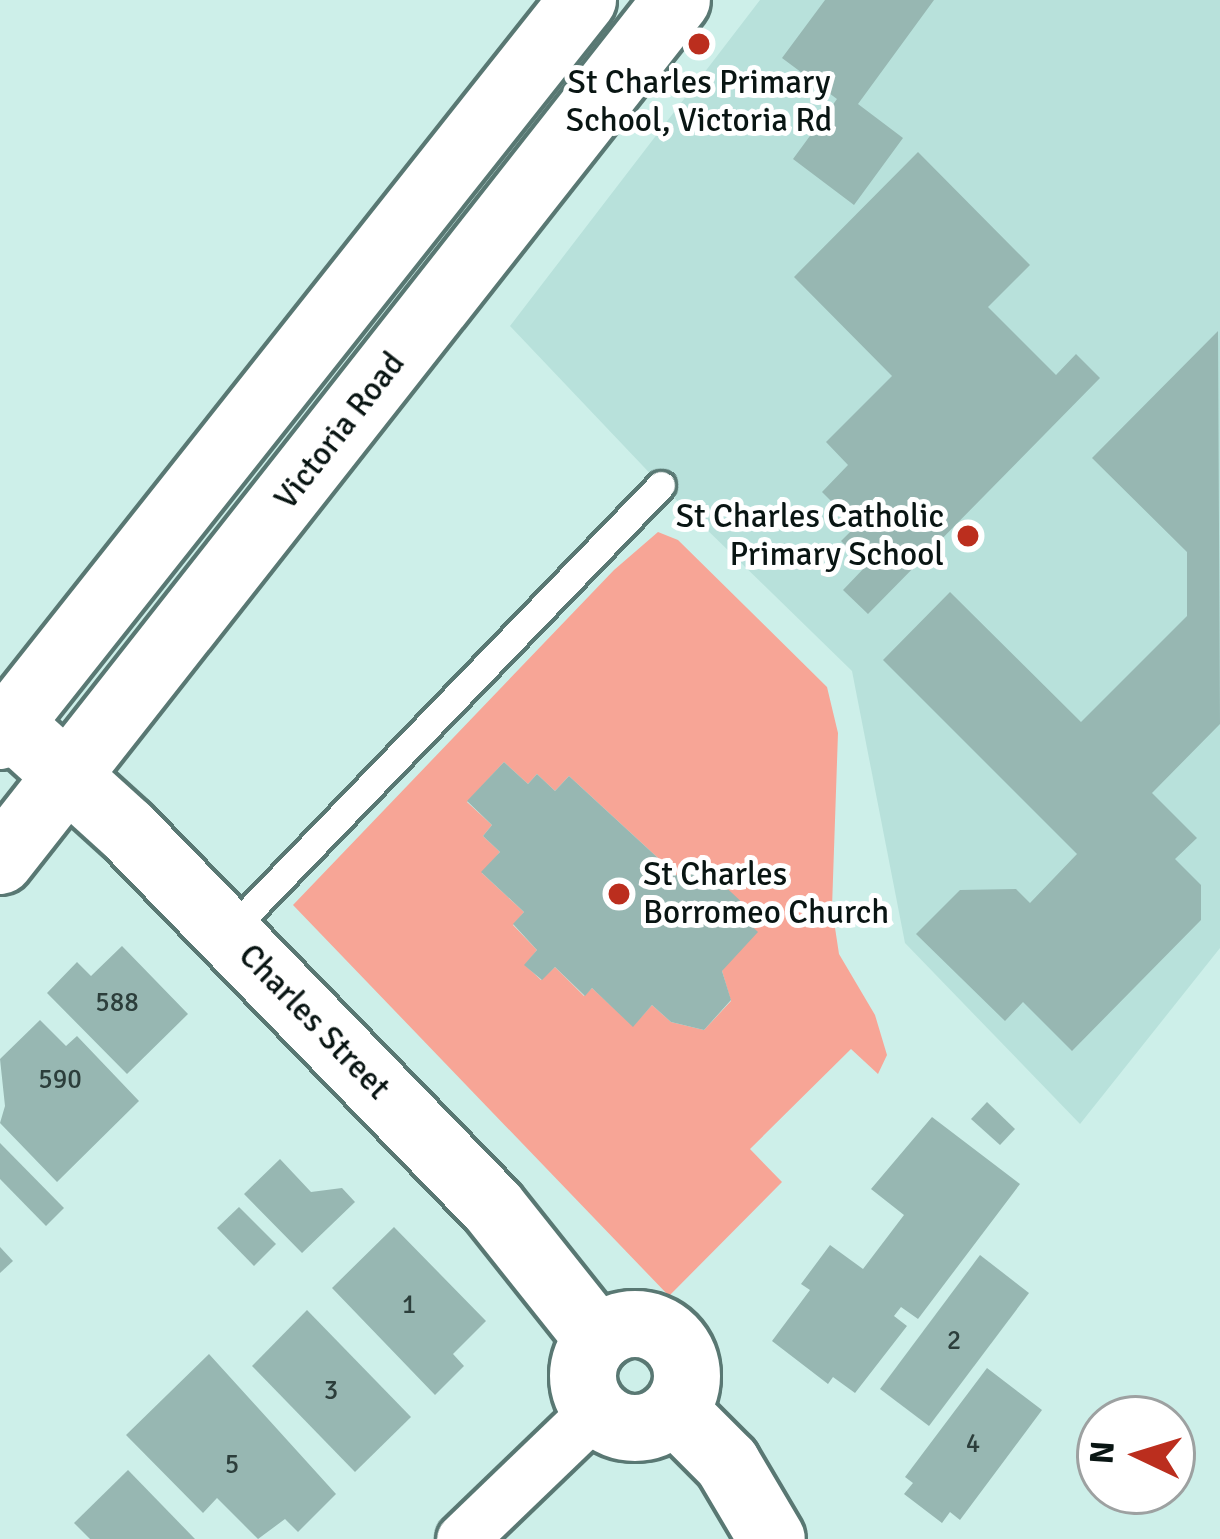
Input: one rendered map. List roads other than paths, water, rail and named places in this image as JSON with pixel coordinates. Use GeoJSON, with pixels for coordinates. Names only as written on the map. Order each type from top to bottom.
{"type":"FeatureCollection","features":[{"type":"Feature","properties":{"kind":"main road"},"geometry":{"type":"LineString","coordinates":[[5,730],[584,0]]}},
{"type":"Feature","properties":{"kind":"main road","name":"Victoria Road"},"geometry":{"type":"LineString","coordinates":[[0,861],[677,0]]}},
{"type":"Feature","properties":{"kind":"main road","name":"Charles Street"},"geometry":{"type":"LineString","coordinates":[[5,730],[68,777],[228,933],[493,1207],[598,1339]]}},
{"type":"Feature","properties":{"kind":"main road"},"geometry":{"type":"LineString","coordinates":[[628,1324],[646,1324],[675,1342],[687,1369],[683,1398],[675,1411],[644,1428],[626,1427],[596,1410],[587,1397],[584,1367],[598,1339],[628,1324]]}},
{"type":"Feature","properties":{"kind":"main road"},"geometry":{"type":"LineString","coordinates":[[675,1411],[727,1463],[772,1539]]}},
{"type":"Feature","properties":{"kind":"street"},"geometry":{"type":"LineString","coordinates":[[462,1539],[596,1410]]}},
{"type":"Feature","properties":{"kind":"lane"},"geometry":{"type":"LineString","coordinates":[[228,933],[661,485]]}},
{"type":"Feature","properties":{"kind":"place","name":"St Charles Primary School, Victoria Rd"},"geometry":{"type":"Point","coordinates":[699,44]}},
{"type":"Feature","properties":{"kind":"place","name":"St Charles Catholic Primary School"},"geometry":{"type":"Point","coordinates":[968,536]}},
{"type":"Feature","properties":{"kind":"place","name":"St Charles Borromeo Church"},"geometry":{"type":"Point","coordinates":[619,894]}}]}
